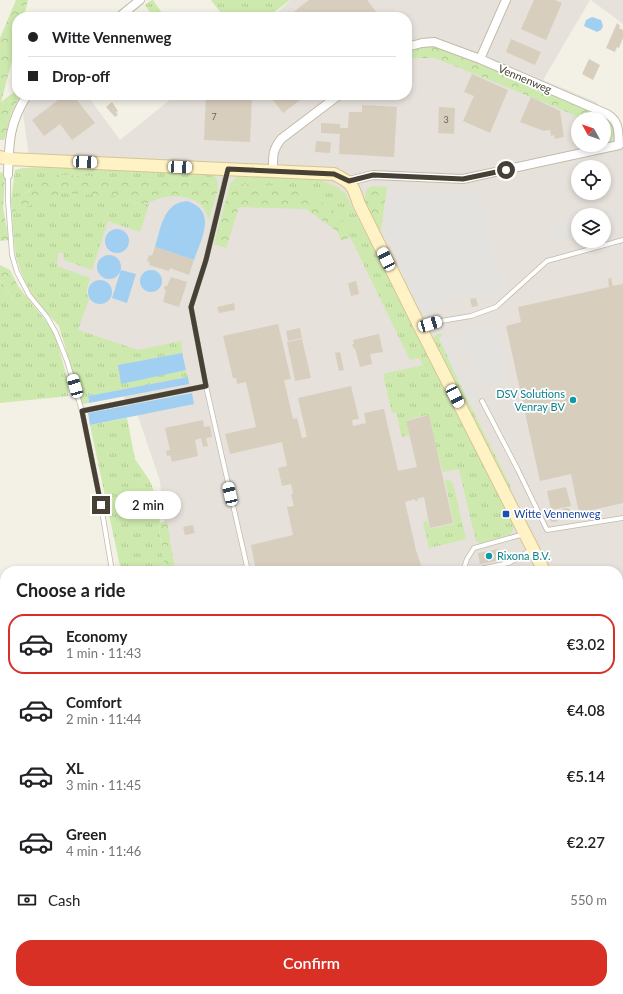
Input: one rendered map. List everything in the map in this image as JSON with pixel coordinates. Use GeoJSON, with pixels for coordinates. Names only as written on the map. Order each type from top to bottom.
{"type":"FeatureCollection","features":[{"type":"Feature","properties":{"kind":"street"},"geometry":{"type":"LineString","coordinates":[[125,12],[140,0]]}},
{"type":"Feature","properties":{"kind":"street"},"geometry":{"type":"LineString","coordinates":[[480,59],[506,0]]}},
{"type":"Feature","properties":{"kind":"street","name":"Vennenweg"},"geometry":{"type":"LineString","coordinates":[[412,46],[434,42],[480,59],[612,117],[616,122],[621,145]]}},
{"type":"Feature","properties":{"kind":"street"},"geometry":{"type":"LineString","coordinates":[[8,175],[3,159],[12,126],[19,107],[24,100]]}},
{"type":"Feature","properties":{"kind":"street"},"geometry":{"type":"LineString","coordinates":[[273,171],[272,153],[276,146],[282,139],[333,100]]}},
{"type":"Feature","properties":{"kind":"street"},"geometry":{"type":"LineString","coordinates":[[349,181],[373,175],[463,179],[621,145]]}},
{"type":"Feature","properties":{"kind":"street"},"geometry":{"type":"LineString","coordinates":[[3,159],[334,174],[349,181],[420,327],[542,566]]}},
{"type":"Feature","properties":{"kind":"lane"},"geometry":{"type":"LineString","coordinates":[[228,169],[206,260],[191,307],[206,386],[247,566]]}},
{"type":"Feature","properties":{"kind":"lane"},"geometry":{"type":"LineString","coordinates":[[8,175],[8,201],[12,254],[18,272],[29,295],[47,317],[56,333],[67,361],[82,411],[101,505],[111,566]]}},
{"type":"Feature","properties":{"kind":"lane"},"geometry":{"type":"LineString","coordinates":[[420,327],[442,320],[471,316],[496,307],[547,261],[623,240]]}},
{"type":"Feature","properties":{"kind":"lane"},"geometry":{"type":"LineString","coordinates":[[82,411],[206,386]]}},
{"type":"Feature","properties":{"kind":"lane"},"geometry":{"type":"LineString","coordinates":[[482,401],[547,530],[623,518]]}},
{"type":"Feature","properties":{"kind":"lane"},"geometry":{"type":"LineString","coordinates":[[465,566],[474,548],[525,533]]}},
{"type":"Feature","properties":{"kind":"lane"},"geometry":{"type":"LineString","coordinates":[[494,566],[509,563],[533,548]]}},
{"type":"Feature","properties":{"kind":"shaded area"},"geometry":{"type":"Polygon","coordinates":[[[291,0],[590,0],[543,80],[596,102],[604,112],[571,112],[571,152],[611,152],[611,120],[623,135],[623,566],[169,566],[160,481],[138,416],[48,293],[22,106],[29,100],[91,100],[120,140],[170,100],[412,100],[412,12],[278,12],[291,0]]]}},
{"type":"Feature","properties":{"kind":"shaded area"},"geometry":{"type":"Polygon","coordinates":[[[591,0],[623,0],[623,24],[591,0]]]}},
{"type":"Feature","properties":{"kind":"shaded area"},"geometry":{"type":"Polygon","coordinates":[[[390,189],[471,193],[479,192],[503,289],[439,304],[434,312],[423,314],[385,229],[390,189]]]}},
{"type":"Feature","properties":{"kind":"shaded area"},"geometry":{"type":"Polygon","coordinates":[[[611,212],[613,212],[617,228],[611,229],[611,212]]]}},
{"type":"Feature","properties":{"kind":"shaded area"},"geometry":{"type":"Polygon","coordinates":[[[571,222],[571,238],[550,243],[547,227],[571,222]]]}},
{"type":"Feature","properties":{"kind":"shaded area"},"geometry":{"type":"Polygon","coordinates":[[[490,322],[491,331],[497,329],[508,378],[481,387],[458,339],[461,337],[458,327],[490,322]]]}},
{"type":"Feature","properties":{"kind":"shaded area"},"geometry":{"type":"Polygon","coordinates":[[[444,334],[479,403],[471,406],[439,338],[444,334]]]}},
{"type":"Feature","properties":{"kind":"green space"},"geometry":{"type":"Polygon","coordinates":[[[16,0],[28,0],[25,12],[12,12],[12,61],[1,102],[12,94],[12,100],[18,100],[11,114],[4,140],[0,140],[0,38],[16,0]]]}},
{"type":"Feature","properties":{"kind":"green space"},"geometry":{"type":"Polygon","coordinates":[[[153,0],[161,12],[150,12],[145,5],[153,0]]]}},
{"type":"Feature","properties":{"kind":"green space"},"geometry":{"type":"Polygon","coordinates":[[[211,0],[290,0],[274,12],[220,12],[211,0]]]}},
{"type":"Feature","properties":{"kind":"green space"},"geometry":{"type":"Polygon","coordinates":[[[431,46],[440,47],[461,54],[595,112],[571,112],[571,114],[435,58],[412,58],[412,51],[431,46]]]}},
{"type":"Feature","properties":{"kind":"green space"},"geometry":{"type":"Polygon","coordinates":[[[611,121],[614,125],[614,135],[611,141],[611,121]]]}},
{"type":"Feature","properties":{"kind":"green space"},"geometry":{"type":"Polygon","coordinates":[[[57,167],[214,174],[218,183],[65,175],[30,190],[11,201],[15,170],[23,168],[57,167]]]}},
{"type":"Feature","properties":{"kind":"green space"},"geometry":{"type":"Polygon","coordinates":[[[1,172],[5,176],[3,208],[9,240],[0,241],[0,173],[1,172]]]}},
{"type":"Feature","properties":{"kind":"green space"},"geometry":{"type":"Polygon","coordinates":[[[57,175],[218,183],[218,189],[209,219],[204,208],[198,202],[179,196],[159,198],[143,204],[133,201],[127,197],[63,193],[12,212],[11,201],[57,175]]]}},
{"type":"Feature","properties":{"kind":"green space"},"geometry":{"type":"Polygon","coordinates":[[[238,175],[320,180],[337,187],[345,193],[514,527],[510,535],[481,543],[476,541],[459,469],[443,472],[427,415],[406,420],[409,435],[402,437],[396,413],[392,413],[383,374],[423,365],[419,358],[410,360],[342,220],[337,213],[323,204],[283,186],[230,184],[238,175]]]}},
{"type":"Feature","properties":{"kind":"green space"},"geometry":{"type":"Polygon","coordinates":[[[230,184],[283,186],[303,189],[337,213],[351,237],[341,241],[338,232],[306,209],[239,207],[226,248],[214,244],[230,184]]]}},
{"type":"Feature","properties":{"kind":"green space"},"geometry":{"type":"Polygon","coordinates":[[[373,186],[387,187],[380,236],[370,219],[365,202],[367,189],[373,186]]]}},
{"type":"Feature","properties":{"kind":"green space"},"geometry":{"type":"Polygon","coordinates":[[[63,192],[127,197],[135,203],[149,204],[140,232],[108,221],[92,270],[64,260],[63,253],[58,253],[57,266],[90,278],[86,292],[89,299],[78,330],[138,350],[181,341],[183,356],[181,353],[118,365],[121,383],[186,370],[188,377],[88,396],[89,403],[82,404],[59,326],[38,304],[27,286],[16,257],[14,242],[12,212],[63,192]]]}},
{"type":"Feature","properties":{"kind":"green space"},"geometry":{"type":"Polygon","coordinates":[[[0,265],[10,270],[18,286],[15,300],[0,280],[0,265]]]}},
{"type":"Feature","properties":{"kind":"green space"},"geometry":{"type":"Polygon","coordinates":[[[0,280],[14,299],[18,286],[49,325],[56,338],[68,381],[68,396],[0,403],[0,280]]]}},
{"type":"Feature","properties":{"kind":"green space"},"geometry":{"type":"Polygon","coordinates":[[[437,334],[444,334],[439,338],[464,393],[511,487],[508,488],[500,473],[433,339],[437,334]]]}},
{"type":"Feature","properties":{"kind":"green space"},"geometry":{"type":"Polygon","coordinates":[[[127,418],[135,459],[150,481],[156,497],[164,566],[120,566],[90,425],[127,418]]]}},
{"type":"Feature","properties":{"kind":"green space"},"geometry":{"type":"Polygon","coordinates":[[[448,480],[453,484],[466,539],[429,548],[423,522],[427,521],[430,529],[454,524],[445,481],[448,480]]]}},
{"type":"Feature","properties":{"kind":"green space"},"geometry":{"type":"Polygon","coordinates":[[[167,521],[174,566],[164,566],[159,528],[160,523],[167,521]]]}},
{"type":"Feature","properties":{"kind":"water"},"geometry":{"type":"Polygon","coordinates":[[[592,17],[601,20],[603,26],[601,30],[597,32],[584,26],[586,20],[592,17]]]}},
{"type":"Feature","properties":{"kind":"water"},"geometry":{"type":"Polygon","coordinates":[[[187,201],[202,211],[205,219],[203,235],[194,260],[155,247],[161,225],[168,211],[173,206],[187,201]]]}},
{"type":"Feature","properties":{"kind":"water"},"geometry":{"type":"Polygon","coordinates":[[[117,229],[125,233],[129,241],[125,249],[117,253],[109,249],[105,241],[109,233],[117,229]]]}},
{"type":"Feature","properties":{"kind":"water"},"geometry":{"type":"Polygon","coordinates":[[[109,255],[117,259],[121,267],[117,275],[109,279],[101,275],[97,267],[101,259],[109,255]]]}},
{"type":"Feature","properties":{"kind":"water"},"geometry":{"type":"Polygon","coordinates":[[[121,270],[136,274],[127,303],[112,298],[121,270]]]}},
{"type":"Feature","properties":{"kind":"water"},"geometry":{"type":"Polygon","coordinates":[[[151,270],[159,273],[162,281],[159,289],[151,292],[143,289],[140,281],[143,273],[151,270]]]}},
{"type":"Feature","properties":{"kind":"water"},"geometry":{"type":"Polygon","coordinates":[[[100,280],[108,284],[112,292],[108,300],[100,304],[92,300],[88,292],[92,284],[100,280]]]}},
{"type":"Feature","properties":{"kind":"water"},"geometry":{"type":"Polygon","coordinates":[[[182,353],[186,370],[121,384],[118,365],[182,353]]]}},
{"type":"Feature","properties":{"kind":"water"},"geometry":{"type":"Polygon","coordinates":[[[188,377],[189,384],[89,403],[88,396],[188,377]]]}},
{"type":"Feature","properties":{"kind":"water"},"geometry":{"type":"Polygon","coordinates":[[[192,393],[194,404],[90,425],[88,413],[192,393]]]}},
{"type":"Feature","properties":{"kind":"building"},"geometry":{"type":"Polygon","coordinates":[[[309,0],[367,0],[376,12],[293,12],[309,0]]]}},
{"type":"Feature","properties":{"kind":"building"},"geometry":{"type":"Polygon","coordinates":[[[534,0],[555,0],[562,3],[546,40],[521,29],[534,0]]]}},
{"type":"Feature","properties":{"kind":"building"},"geometry":{"type":"Polygon","coordinates":[[[617,23],[620,26],[619,28],[623,30],[623,38],[619,48],[617,47],[615,52],[606,48],[617,23]]]}},
{"type":"Feature","properties":{"kind":"building"},"geometry":{"type":"Polygon","coordinates":[[[511,39],[541,52],[535,65],[506,52],[511,39]]]}},
{"type":"Feature","properties":{"kind":"building"},"geometry":{"type":"Polygon","coordinates":[[[589,59],[600,65],[593,80],[582,74],[589,59]]]}},
{"type":"Feature","properties":{"kind":"building"},"geometry":{"type":"Polygon","coordinates":[[[472,74],[508,90],[490,133],[463,121],[474,96],[464,92],[472,74]]]}},
{"type":"Feature","properties":{"kind":"building"},"geometry":{"type":"Polygon","coordinates":[[[531,97],[560,111],[564,137],[555,139],[554,135],[551,136],[550,130],[544,131],[520,122],[531,97]]]}},
{"type":"Feature","properties":{"kind":"building"},"geometry":{"type":"Polygon","coordinates":[[[58,100],[77,100],[95,123],[72,140],[60,124],[44,136],[32,120],[58,100]]]}},
{"type":"Feature","properties":{"kind":"building"},"geometry":{"type":"Polygon","coordinates":[[[206,100],[252,100],[250,142],[204,140],[206,100]]]}},
{"type":"Feature","properties":{"kind":"building"},"geometry":{"type":"Polygon","coordinates":[[[273,100],[300,100],[283,113],[273,100]]]}},
{"type":"Feature","properties":{"kind":"building"},"geometry":{"type":"Polygon","coordinates":[[[112,102],[118,111],[116,112],[118,115],[115,117],[106,107],[112,102]]]}},
{"type":"Feature","properties":{"kind":"building"},"geometry":{"type":"Polygon","coordinates":[[[362,105],[397,107],[394,157],[339,154],[340,134],[321,133],[321,123],[340,124],[340,128],[348,128],[349,112],[362,112],[362,105]]]}},
{"type":"Feature","properties":{"kind":"building"},"geometry":{"type":"Polygon","coordinates":[[[439,107],[455,108],[454,134],[438,133],[439,107]]]}},
{"type":"Feature","properties":{"kind":"building"},"geometry":{"type":"Polygon","coordinates":[[[316,141],[331,142],[330,153],[315,152],[316,141]]]}},
{"type":"Feature","properties":{"kind":"building"},"geometry":{"type":"Polygon","coordinates":[[[155,247],[194,260],[189,275],[170,268],[169,271],[149,265],[150,262],[147,261],[149,255],[152,256],[155,247]]]}},
{"type":"Feature","properties":{"kind":"building"},"geometry":{"type":"Polygon","coordinates":[[[171,277],[187,282],[179,307],[163,302],[166,290],[164,287],[167,286],[171,277]]]}},
{"type":"Feature","properties":{"kind":"building","name":"DSV Solutions Venray BV"},"geometry":{"type":"Polygon","coordinates":[[[611,278],[613,286],[623,284],[623,503],[579,513],[571,474],[540,481],[506,326],[521,322],[518,307],[609,287],[608,279],[611,278]]]}},
{"type":"Feature","properties":{"kind":"building"},"geometry":{"type":"Polygon","coordinates":[[[356,281],[359,294],[351,296],[348,283],[356,281]]]}},
{"type":"Feature","properties":{"kind":"building"},"geometry":{"type":"Polygon","coordinates":[[[476,298],[478,306],[472,307],[470,299],[476,298]]]}},
{"type":"Feature","properties":{"kind":"building"},"geometry":{"type":"Polygon","coordinates":[[[234,303],[235,310],[219,313],[217,307],[234,303]]]}},
{"type":"Feature","properties":{"kind":"building"},"geometry":{"type":"Polygon","coordinates":[[[278,324],[291,379],[284,380],[293,419],[297,418],[302,438],[307,437],[298,398],[351,386],[359,419],[352,420],[353,426],[366,423],[364,413],[384,409],[398,471],[417,467],[406,421],[429,415],[453,523],[430,528],[424,497],[417,499],[418,501],[415,501],[415,499],[405,502],[416,550],[421,566],[255,566],[251,545],[293,535],[287,507],[294,506],[291,494],[293,494],[291,484],[282,486],[278,468],[287,466],[282,442],[230,454],[225,434],[256,427],[246,382],[237,384],[236,378],[233,378],[223,336],[278,324]]]}},
{"type":"Feature","properties":{"kind":"building"},"geometry":{"type":"Polygon","coordinates":[[[300,328],[302,338],[288,341],[286,331],[300,328]]]}},
{"type":"Feature","properties":{"kind":"building"},"geometry":{"type":"Polygon","coordinates":[[[379,334],[383,352],[370,354],[372,364],[360,367],[355,348],[354,349],[352,344],[354,344],[353,340],[379,334]]]}},
{"type":"Feature","properties":{"kind":"building"},"geometry":{"type":"Polygon","coordinates":[[[302,339],[311,378],[295,381],[287,342],[302,339]]]}},
{"type":"Feature","properties":{"kind":"building"},"geometry":{"type":"Polygon","coordinates":[[[340,352],[344,370],[339,371],[335,353],[340,352]]]}},
{"type":"Feature","properties":{"kind":"building"},"geometry":{"type":"Polygon","coordinates":[[[203,420],[204,427],[210,426],[212,437],[206,438],[208,446],[203,447],[201,438],[195,440],[198,456],[172,462],[170,455],[167,456],[166,451],[170,450],[165,428],[203,420]]]}},
{"type":"Feature","properties":{"kind":"building"},"geometry":{"type":"Polygon","coordinates":[[[566,487],[571,506],[551,510],[547,491],[566,487]]]}},
{"type":"Feature","properties":{"kind":"building"},"geometry":{"type":"Polygon","coordinates":[[[564,508],[568,508],[570,509],[570,517],[564,518],[561,515],[561,511],[564,508]]]}},
{"type":"Feature","properties":{"kind":"building"},"geometry":{"type":"Polygon","coordinates":[[[552,512],[556,512],[558,513],[558,521],[552,522],[549,519],[549,515],[552,512]]]}},
{"type":"Feature","properties":{"kind":"building"},"geometry":{"type":"Polygon","coordinates":[[[193,525],[195,533],[185,535],[183,527],[193,525]]]}},
{"type":"Feature","properties":{"kind":"building","name":"Rixona B.V."},"geometry":{"type":"Polygon","coordinates":[[[499,549],[501,560],[480,564],[478,553],[499,549]]]}},
{"type":"Feature","properties":{"kind":"place","name":"DSV Solutions Venray BV"},"geometry":{"type":"Point","coordinates":[573,400]}},
{"type":"Feature","properties":{"kind":"place","name":"Witte Vennenweg"},"geometry":{"type":"Point","coordinates":[506,514]}},
{"type":"Feature","properties":{"kind":"place","name":"Rixona B.V."},"geometry":{"type":"Point","coordinates":[489,556]}},
{"type":"Feature","properties":{"kind":"route"},"geometry":{"type":"LineString","coordinates":[[101,505],[82,411],[206,386],[191,307],[206,260],[228,169],[334,174],[349,181],[373,175],[463,179],[506,170]]}}]}
